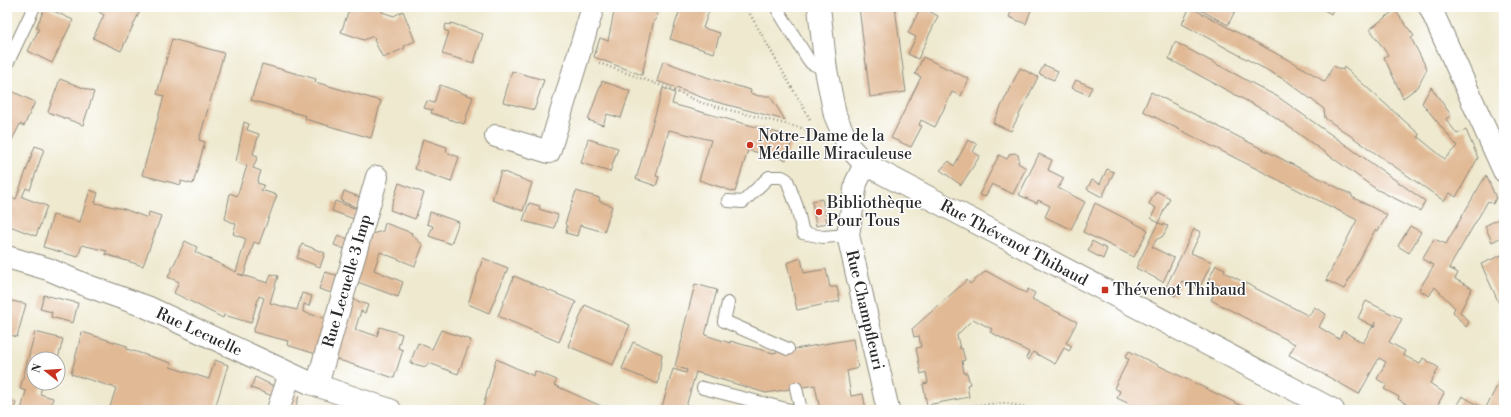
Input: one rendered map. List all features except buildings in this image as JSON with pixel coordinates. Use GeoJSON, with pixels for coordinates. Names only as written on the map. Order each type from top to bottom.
{"type":"FeatureCollection","features":[{"type":"Feature","properties":{"kind":"street"},"geometry":{"type":"LineString","coordinates":[[496,136],[549,152],[593,7]]}},
{"type":"Feature","properties":{"kind":"street"},"geometry":{"type":"LineString","coordinates":[[818,7],[826,70],[835,115],[849,147],[865,164]]}},
{"type":"Feature","properties":{"kind":"street"},"geometry":{"type":"LineString","coordinates":[[1430,7],[1504,171]]}},
{"type":"Feature","properties":{"kind":"street","name":"Rue Champfleuri"},"geometry":{"type":"LineString","coordinates":[[865,164],[856,184],[848,235],[888,410]]}},
{"type":"Feature","properties":{"kind":"street","name":"Rue Thévenot Thibaud"},"geometry":{"type":"LineString","coordinates":[[865,164],[1333,410]]}},
{"type":"Feature","properties":{"kind":"street","name":"Rue Lecuelle 3 Imp"},"geometry":{"type":"LineString","coordinates":[[317,385],[377,176]]}},
{"type":"Feature","properties":{"kind":"street","name":"Rue Lecuelle"},"geometry":{"type":"LineString","coordinates":[[7,256],[48,269],[88,286],[147,307],[290,374],[381,409]]}},
{"type":"Feature","properties":{"kind":"street"},"geometry":{"type":"LineString","coordinates":[[278,410],[290,374]]}},
{"type":"Feature","properties":{"kind":"lane"},"geometry":{"type":"LineString","coordinates":[[7,64],[34,7]]}},
{"type":"Feature","properties":{"kind":"lane"},"geometry":{"type":"LineString","coordinates":[[776,7],[811,63],[826,70]]}},
{"type":"Feature","properties":{"kind":"lane"},"geometry":{"type":"LineString","coordinates":[[728,201],[743,202],[769,177],[782,177],[787,180],[797,207],[803,233],[822,236],[848,235]]}},
{"type":"Feature","properties":{"kind":"lane"},"geometry":{"type":"LineString","coordinates":[[728,303],[724,321],[788,349]]}},
{"type":"Feature","properties":{"kind":"lane"},"geometry":{"type":"LineString","coordinates":[[702,388],[790,410]]}},
{"type":"Feature","properties":{"kind":"lane"},"geometry":{"type":"LineString","coordinates":[[796,388],[801,410]]}},
{"type":"Feature","properties":{"kind":"path"},"geometry":{"type":"LineString","coordinates":[[746,7],[818,132]]}},
{"type":"Feature","properties":{"kind":"path"},"geometry":{"type":"LineString","coordinates":[[579,55],[673,90],[702,103],[808,130]]}},
{"type":"Feature","properties":{"kind":"path"},"geometry":{"type":"LineString","coordinates":[[944,410],[976,405],[1006,403],[1034,410]]}},
{"type":"Feature","properties":{"kind":"place","name":"Notre-Dame de la Médaille Miraculeuse"},"geometry":{"type":"Point","coordinates":[750,145]}},
{"type":"Feature","properties":{"kind":"place","name":"Bibliothèque Pour Tous"},"geometry":{"type":"Point","coordinates":[819,212]}},
{"type":"Feature","properties":{"kind":"place","name":"Thévenot Thibaud"},"geometry":{"type":"Point","coordinates":[1105,290]}}]}
